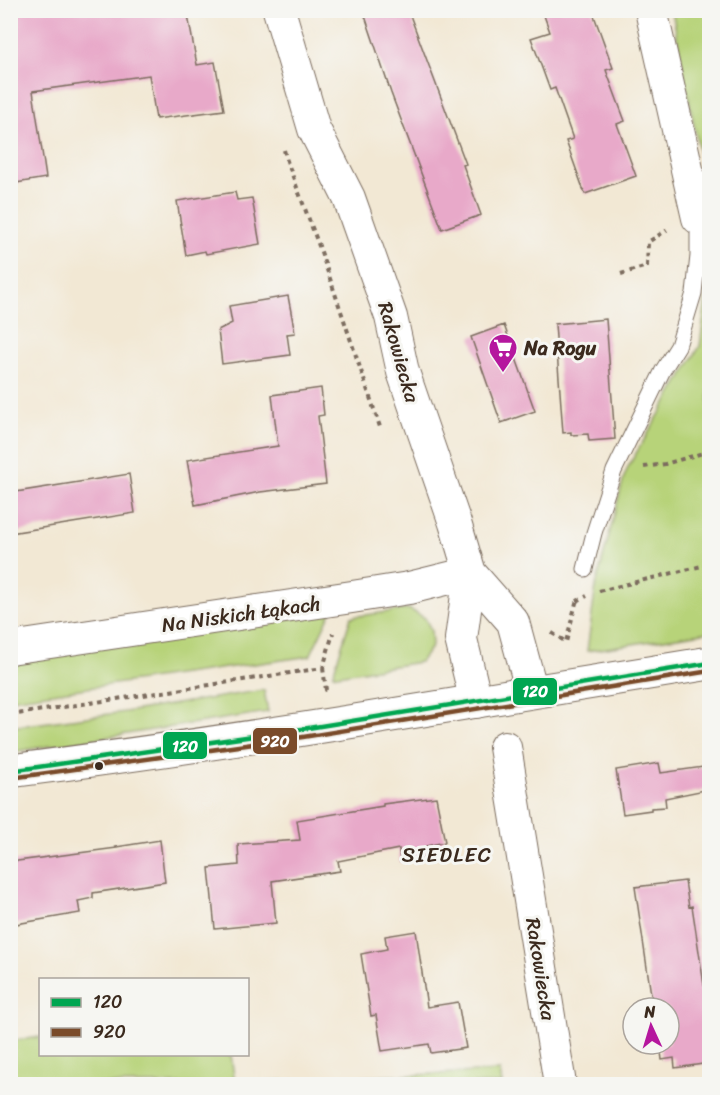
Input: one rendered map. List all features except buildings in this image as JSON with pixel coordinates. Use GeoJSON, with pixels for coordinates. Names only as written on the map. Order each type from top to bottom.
{"type":"FeatureCollection","features":[{"type":"Feature","properties":{"kind":"street","name":"Rakowiecka"},"geometry":{"type":"LineString","coordinates":[[279,10],[314,129],[350,198],[391,317],[403,372],[470,573],[461,639],[476,702]]}},
{"type":"Feature","properties":{"kind":"street"},"geometry":{"type":"LineString","coordinates":[[651,10],[698,218]]}},
{"type":"Feature","properties":{"kind":"street","name":"Na Niskich Łąkach"},"geometry":{"type":"LineString","coordinates":[[10,648],[409,588],[470,573]]}},
{"type":"Feature","properties":{"kind":"street"},"geometry":{"type":"LineString","coordinates":[[470,573],[513,622],[532,692]]}},
{"type":"Feature","properties":{"kind":"street"},"geometry":{"type":"LineString","coordinates":[[10,771],[476,702],[710,663]]}},
{"type":"Feature","properties":{"kind":"street","name":"Rakowiecka"},"geometry":{"type":"LineString","coordinates":[[505,747],[560,1084]]}},
{"type":"Feature","properties":{"kind":"lane"},"geometry":{"type":"LineString","coordinates":[[585,569],[614,471],[663,370],[678,346],[694,293],[698,256],[698,218]]}},
{"type":"Feature","properties":{"kind":"path"},"geometry":{"type":"LineString","coordinates":[[287,161],[380,427]]}},
{"type":"Feature","properties":{"kind":"path"},"geometry":{"type":"LineString","coordinates":[[621,274],[647,266],[648,242],[665,231],[698,218]]}},
{"type":"Feature","properties":{"kind":"path"},"geometry":{"type":"LineString","coordinates":[[614,471],[665,464],[710,452]]}},
{"type":"Feature","properties":{"kind":"path"},"geometry":{"type":"LineString","coordinates":[[577,601],[595,592],[710,564]]}},
{"type":"Feature","properties":{"kind":"path"},"geometry":{"type":"LineString","coordinates":[[566,642],[585,569]]}},
{"type":"Feature","properties":{"kind":"path"},"geometry":{"type":"LineString","coordinates":[[337,688],[326,690],[323,669],[340,611],[338,599]]}},
{"type":"Feature","properties":{"kind":"path"},"geometry":{"type":"LineString","coordinates":[[10,715],[323,669]]}},
{"type":"Feature","properties":{"kind":"green space"},"geometry":{"type":"Polygon","coordinates":[[[672,11],[709,11],[709,203],[672,11]]]}},
{"type":"Feature","properties":{"kind":"green space"},"geometry":{"type":"Polygon","coordinates":[[[709,276],[709,632],[587,651],[596,585],[624,477],[700,346],[709,276]]]}},
{"type":"Feature","properties":{"kind":"green space"},"geometry":{"type":"Polygon","coordinates":[[[409,609],[425,618],[431,630],[432,646],[420,662],[333,674],[351,617],[409,609]]]}},
{"type":"Feature","properties":{"kind":"green space"},"geometry":{"type":"Polygon","coordinates":[[[331,612],[310,656],[11,699],[11,659],[331,612]]]}},
{"type":"Feature","properties":{"kind":"green space"},"geometry":{"type":"Polygon","coordinates":[[[264,690],[268,712],[11,752],[11,727],[264,690]]]}},
{"type":"Feature","properties":{"kind":"green space"},"geometry":{"type":"Polygon","coordinates":[[[39,1037],[39,1056],[231,1056],[235,1083],[500,1071],[502,1084],[11,1084],[11,1041],[39,1037]]]}},
{"type":"Feature","properties":{"kind":"transit line","name":"120"},"geometry":{"type":"LineString","coordinates":[[10,771],[302,729],[710,663]]}},
{"type":"Feature","properties":{"kind":"transit line","name":"920"},"geometry":{"type":"LineString","coordinates":[[11,778],[303,737],[710,671]]}},
{"type":"Feature","properties":{"kind":"place","name":"Na Rogu"},"geometry":{"type":"Point","coordinates":[503,374]}},
{"type":"Feature","properties":{"kind":"district","name":"SIEDLEC"},"geometry":{"type":"Point","coordinates":[447,855]}}]}
